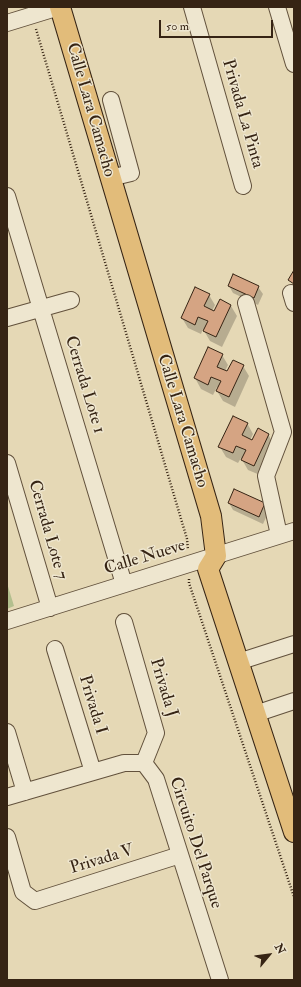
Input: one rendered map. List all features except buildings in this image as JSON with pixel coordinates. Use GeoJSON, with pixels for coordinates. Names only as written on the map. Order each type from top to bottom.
{"type":"FeatureCollection","features":[{"type":"Feature","properties":{"kind":"main road","name":"Calle Lara Camacho"},"geometry":{"type":"LineString","coordinates":[[60,7],[211,516],[216,556],[208,569],[294,832]]}},
{"type":"Feature","properties":{"kind":"street"},"geometry":{"type":"LineString","coordinates":[[7,23],[60,7]]}},
{"type":"Feature","properties":{"kind":"street","name":"Privada La Pinta"},"geometry":{"type":"LineString","coordinates":[[192,7],[243,186]]}},
{"type":"Feature","properties":{"kind":"street"},"geometry":{"type":"LineString","coordinates":[[277,7],[294,64]]}},
{"type":"Feature","properties":{"kind":"street"},"geometry":{"type":"LineString","coordinates":[[110,178],[131,173],[111,100]]}},
{"type":"Feature","properties":{"kind":"street","name":"Cerrada Lote 1"},"geometry":{"type":"LineString","coordinates":[[7,196],[124,584]]}},
{"type":"Feature","properties":{"kind":"street"},"geometry":{"type":"LineString","coordinates":[[7,318],[71,300]]}},
{"type":"Feature","properties":{"kind":"street"},"geometry":{"type":"LineString","coordinates":[[246,303],[283,432],[266,476],[287,533]]}},
{"type":"Feature","properties":{"kind":"street","name":"Cerrada Lote 7"},"geometry":{"type":"LineString","coordinates":[[7,463],[50,608]]}},
{"type":"Feature","properties":{"kind":"street","name":"Calle Nueve"},"geometry":{"type":"LineString","coordinates":[[7,621],[287,533]]}},
{"type":"Feature","properties":{"kind":"street","name":"Privada J"},"geometry":{"type":"LineString","coordinates":[[124,622],[156,733],[144,763]]}},
{"type":"Feature","properties":{"kind":"street"},"geometry":{"type":"LineString","coordinates":[[238,662],[294,644]]}},
{"type":"Feature","properties":{"kind":"street","name":"Privada I"},"geometry":{"type":"LineString","coordinates":[[55,649],[93,772]]}},
{"type":"Feature","properties":{"kind":"street"},"geometry":{"type":"LineString","coordinates":[[255,714],[294,701]]}},
{"type":"Feature","properties":{"kind":"street"},"geometry":{"type":"LineString","coordinates":[[7,732],[25,792]]}},
{"type":"Feature","properties":{"kind":"street"},"geometry":{"type":"LineString","coordinates":[[7,798],[124,763],[144,763]]}},
{"type":"Feature","properties":{"kind":"street","name":"Circuito Del Parque"},"geometry":{"type":"LineString","coordinates":[[144,763],[156,779],[220,980]]}},
{"type":"Feature","properties":{"kind":"street","name":"Privada V"},"geometry":{"type":"LineString","coordinates":[[7,837],[24,892],[35,901],[180,856]]}},
{"type":"Feature","properties":{"kind":"path"},"geometry":{"type":"LineString","coordinates":[[32,15],[187,539],[189,583],[294,897]]}},
{"type":"Feature","properties":{"kind":"green space"},"geometry":{"type":"Polygon","coordinates":[[[7,583],[14,606],[7,609],[7,583]]]}}]}
